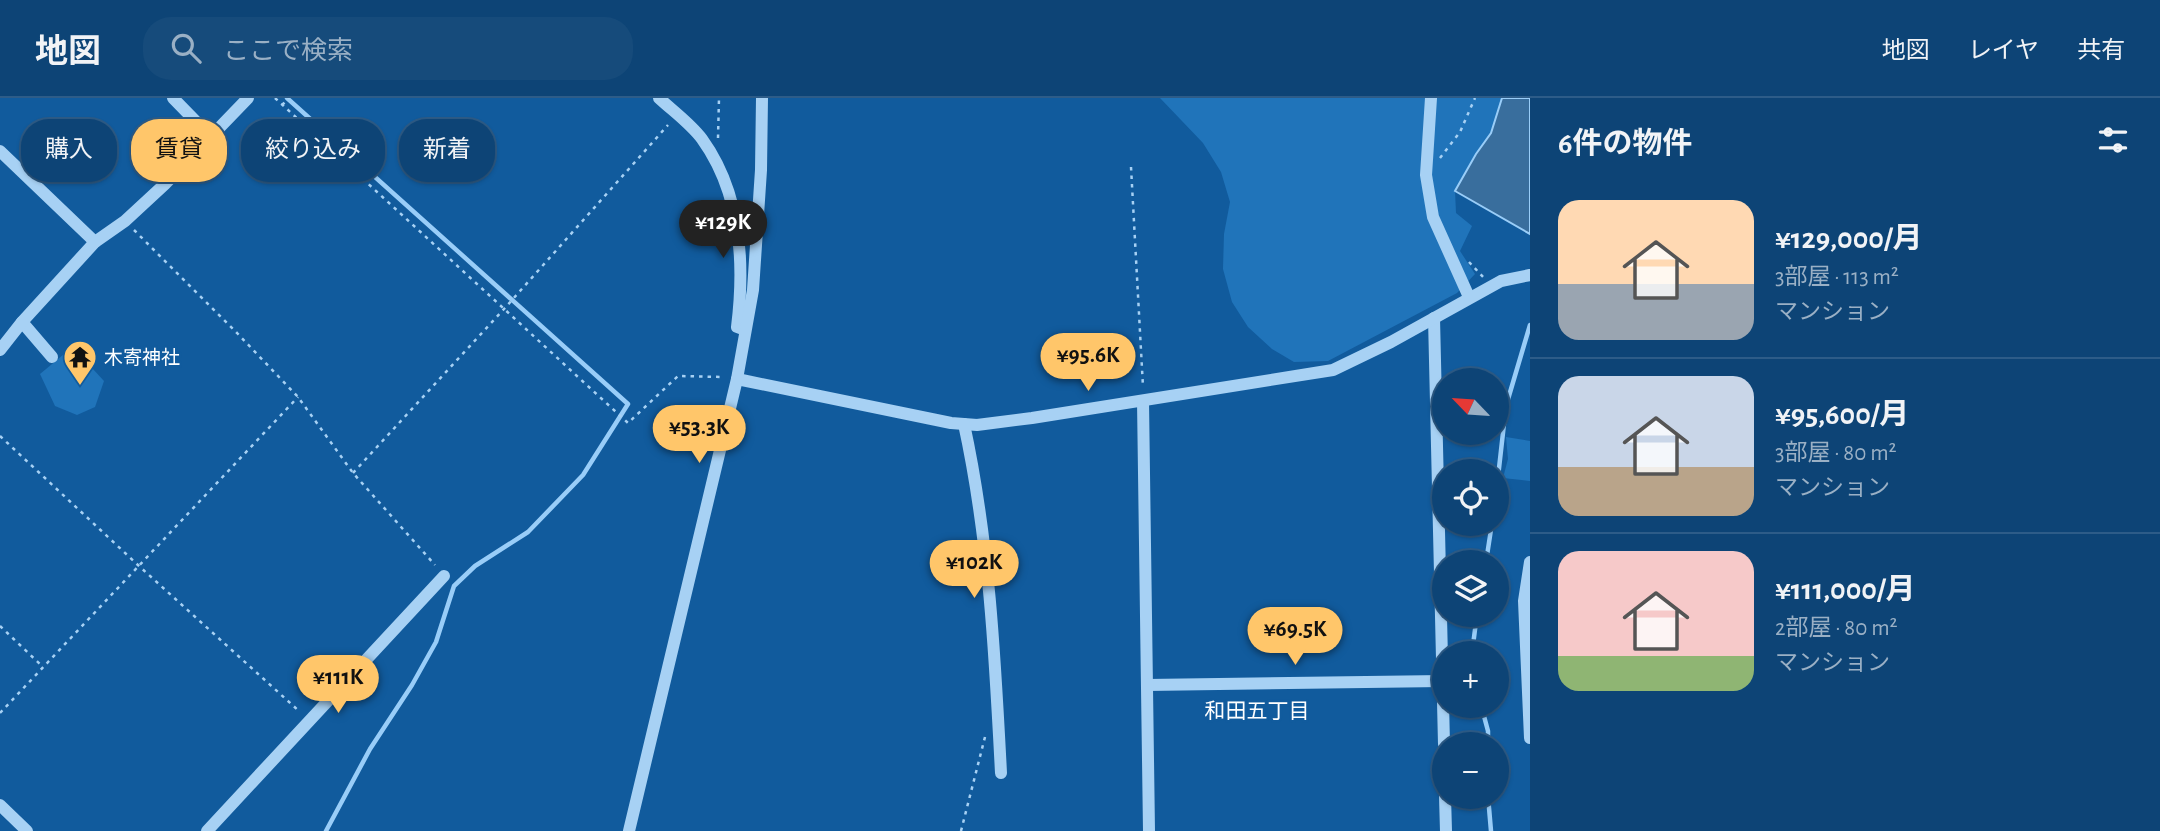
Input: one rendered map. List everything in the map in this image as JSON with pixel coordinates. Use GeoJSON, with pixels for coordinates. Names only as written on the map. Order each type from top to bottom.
{"type":"FeatureCollection","features":[{"type":"Feature","properties":{"kind":"street"},"geometry":{"type":"LineString","coordinates":[[173,98],[194,119]]}},
{"type":"Feature","properties":{"kind":"street"},"geometry":{"type":"LineString","coordinates":[[227,120],[248,98]]}},
{"type":"Feature","properties":{"kind":"street"},"geometry":{"type":"LineString","coordinates":[[659,98],[700,137],[717,162],[738,226],[741,291],[737,327],[745,330]]}},
{"type":"Feature","properties":{"kind":"street"},"geometry":{"type":"LineString","coordinates":[[629,831],[737,379],[753,290],[761,170],[762,98]]}},
{"type":"Feature","properties":{"kind":"street"},"geometry":{"type":"LineString","coordinates":[[1431,98],[1426,175],[1433,217],[1469,297]]}},
{"type":"Feature","properties":{"kind":"street"},"geometry":{"type":"LineString","coordinates":[[0,151],[95,242]]}},
{"type":"Feature","properties":{"kind":"street"},"geometry":{"type":"LineString","coordinates":[[0,350],[95,242],[125,222],[165,182]]}},
{"type":"Feature","properties":{"kind":"street"},"geometry":{"type":"LineString","coordinates":[[737,379],[964,424],[977,425],[1032,418],[1333,370],[1501,281],[1530,275]]}},
{"type":"Feature","properties":{"kind":"street"},"geometry":{"type":"LineString","coordinates":[[1434,318],[1442,641]]}},
{"type":"Feature","properties":{"kind":"street"},"geometry":{"type":"LineString","coordinates":[[22,322],[52,357]]}},
{"type":"Feature","properties":{"kind":"street"},"geometry":{"type":"LineString","coordinates":[[1143,401],[1149,831]]}},
{"type":"Feature","properties":{"kind":"street"},"geometry":{"type":"LineString","coordinates":[[964,424],[975,476],[993,624],[1001,773]]}},
{"type":"Feature","properties":{"kind":"street"},"geometry":{"type":"LineString","coordinates":[[1530,562],[1524,601],[1530,738]]}},
{"type":"Feature","properties":{"kind":"street"},"geometry":{"type":"LineString","coordinates":[[206,831],[444,576]]}},
{"type":"Feature","properties":{"kind":"street"},"geometry":{"type":"LineString","coordinates":[[1147,685],[1432,681]]}},
{"type":"Feature","properties":{"kind":"street"},"geometry":{"type":"LineString","coordinates":[[0,805],[27,831]]}},
{"type":"Feature","properties":{"kind":"street"},"geometry":{"type":"LineString","coordinates":[[1445,809],[1446,831]]}},
{"type":"Feature","properties":{"kind":"path"},"geometry":{"type":"LineString","coordinates":[[275,98],[628,424],[678,376],[737,379]]}},
{"type":"Feature","properties":{"kind":"path"},"geometry":{"type":"LineString","coordinates":[[282,105],[289,98]]}},
{"type":"Feature","properties":{"kind":"path"},"geometry":{"type":"LineString","coordinates":[[717,162],[719,98]]}},
{"type":"Feature","properties":{"kind":"path"},"geometry":{"type":"LineString","coordinates":[[1426,175],[1460,132],[1475,98]]}},
{"type":"Feature","properties":{"kind":"path"},"geometry":{"type":"LineString","coordinates":[[353,473],[678,115]]}},
{"type":"Feature","properties":{"kind":"path"},"geometry":{"type":"LineString","coordinates":[[1131,167],[1143,401]]}},
{"type":"Feature","properties":{"kind":"path"},"geometry":{"type":"LineString","coordinates":[[125,222],[237,332],[298,397],[353,473],[444,576]]}},
{"type":"Feature","properties":{"kind":"path"},"geometry":{"type":"LineString","coordinates":[[1448,252],[1463,256],[1492,286]]}},
{"type":"Feature","properties":{"kind":"path"},"geometry":{"type":"LineString","coordinates":[[0,713],[298,397]]}},
{"type":"Feature","properties":{"kind":"path"},"geometry":{"type":"LineString","coordinates":[[0,436],[310,720]]}},
{"type":"Feature","properties":{"kind":"path"},"geometry":{"type":"LineString","coordinates":[[0,626],[42,666]]}},
{"type":"Feature","properties":{"kind":"path"},"geometry":{"type":"LineString","coordinates":[[961,831],[988,730]]}},
{"type":"Feature","properties":{"kind":"shaded area"},"geometry":{"type":"Polygon","coordinates":[[[1160,98],[1502,98],[1491,133],[1455,191],[1456,213],[1472,226],[1460,251],[1475,274],[1457,293],[1328,361],[1294,362],[1272,349],[1248,327],[1232,302],[1223,269],[1224,234],[1230,202],[1221,172],[1203,143],[1160,98]]]}},
{"type":"Feature","properties":{"kind":"shaded area"},"geometry":{"type":"Polygon","coordinates":[[[1502,98],[1530,98],[1530,234],[1455,191],[1491,133],[1502,98]]]}},
{"type":"Feature","properties":{"kind":"shaded area"},"geometry":{"type":"Polygon","coordinates":[[[69,350],[80,355],[104,381],[95,407],[77,415],[55,406],[40,374],[69,350]]]}},
{"type":"Feature","properties":{"kind":"shaded area"},"geometry":{"type":"Polygon","coordinates":[[[1509,438],[1530,441],[1530,481],[1509,479],[1509,438]]]}},
{"type":"Feature","properties":{"kind":"waterway"},"geometry":{"type":"LineString","coordinates":[[287,98],[628,404],[583,475],[528,532],[475,566],[454,586],[436,642],[412,685],[370,749],[326,831]]}},
{"type":"Feature","properties":{"kind":"waterway"},"geometry":{"type":"LineString","coordinates":[[1500,459],[1506,406],[1530,325]]}},
{"type":"Feature","properties":{"kind":"waterway"},"geometry":{"type":"LineString","coordinates":[[1488,550],[1490,536]]}},
{"type":"Feature","properties":{"kind":"waterway"},"geometry":{"type":"LineString","coordinates":[[1474,641],[1475,627]]}},
{"type":"Feature","properties":{"kind":"waterway"},"geometry":{"type":"LineString","coordinates":[[1484,718],[1488,732]]}},
{"type":"Feature","properties":{"kind":"waterway"},"geometry":{"type":"LineString","coordinates":[[1489,809],[1491,831]]}},
{"type":"Feature","properties":{"kind":"place","name":"木寄神社"},"geometry":{"type":"Point","coordinates":[80,387]}},
{"type":"Feature","properties":{"kind":"district","name":"和田五丁目"},"geometry":{"type":"Point","coordinates":[1257,711]}}]}
